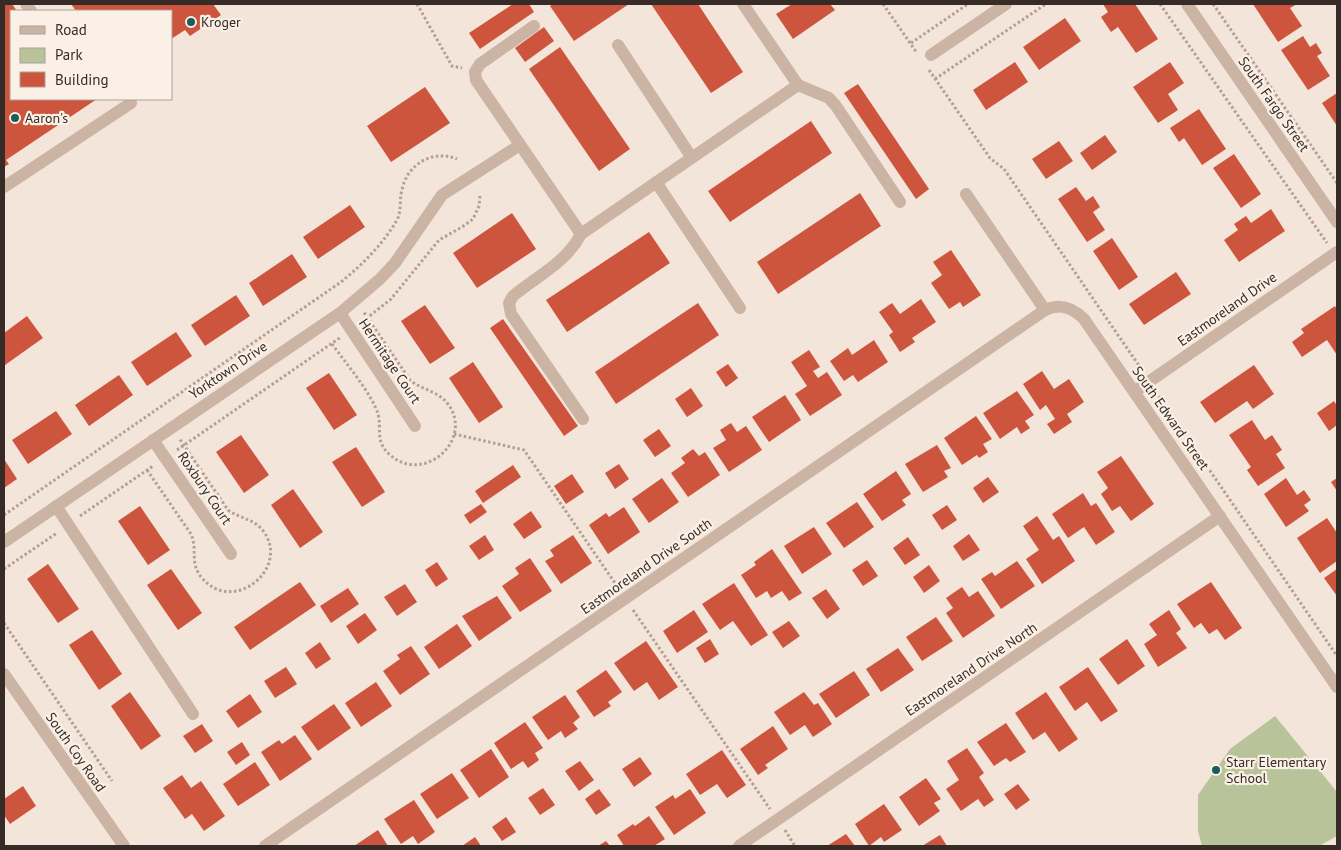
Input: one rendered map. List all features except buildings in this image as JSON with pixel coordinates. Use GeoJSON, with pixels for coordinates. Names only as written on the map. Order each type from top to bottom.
{"type":"FeatureCollection","features":[{"type":"Feature","properties":{"kind":"street"},"geometry":{"type":"LineString","coordinates":[[743,4],[798,84],[829,98],[836,106],[900,202]]}},
{"type":"Feature","properties":{"kind":"street"},"geometry":{"type":"LineString","coordinates":[[926,59],[1006,4]]}},
{"type":"Feature","properties":{"kind":"street","name":"South Fargo Street"},"geometry":{"type":"LineString","coordinates":[[1187,4],[1337,222]]}},
{"type":"Feature","properties":{"kind":"street"},"geometry":{"type":"LineString","coordinates":[[534,26],[480,64],[475,72],[476,80],[581,234]]}},
{"type":"Feature","properties":{"kind":"street"},"geometry":{"type":"LineString","coordinates":[[618,45],[692,158]]}},
{"type":"Feature","properties":{"kind":"street"},"geometry":{"type":"LineString","coordinates":[[583,419],[511,314],[509,303],[512,296],[566,256],[581,234],[798,84]]}},
{"type":"Feature","properties":{"kind":"street"},"geometry":{"type":"LineString","coordinates":[[4,187],[131,103]]}},
{"type":"Feature","properties":{"kind":"street","name":"Yorktown Drive"},"geometry":{"type":"LineString","coordinates":[[4,542],[340,313],[380,279],[395,263],[442,195],[520,144]]}},
{"type":"Feature","properties":{"kind":"street"},"geometry":{"type":"LineString","coordinates":[[656,182],[740,308]]}},
{"type":"Feature","properties":{"kind":"street"},"geometry":{"type":"LineString","coordinates":[[966,194],[1044,310]]}},
{"type":"Feature","properties":{"kind":"street","name":"Eastmoreland Drive"},"geometry":{"type":"LineString","coordinates":[[1134,392],[1336,253]]}},
{"type":"Feature","properties":{"kind":"street","name":"South Edward Street"},"geometry":{"type":"LineString","coordinates":[[1044,310],[1058,306],[1065,307],[1084,318],[1337,687]]}},
{"type":"Feature","properties":{"kind":"street","name":"Eastmoreland Drive South"},"geometry":{"type":"LineString","coordinates":[[265,846],[1044,310]]}},
{"type":"Feature","properties":{"kind":"street","name":"Hermitage Court"},"geometry":{"type":"LineString","coordinates":[[340,313],[415,426]]}},
{"type":"Feature","properties":{"kind":"street","name":"Roxbury Court"},"geometry":{"type":"LineString","coordinates":[[153,440],[232,554]]}},
{"type":"Feature","properties":{"kind":"street"},"geometry":{"type":"LineString","coordinates":[[56,506],[193,714]]}},
{"type":"Feature","properties":{"kind":"street","name":"Eastmoreland Drive North"},"geometry":{"type":"LineString","coordinates":[[740,846],[1220,516]]}},
{"type":"Feature","properties":{"kind":"street","name":"South Coy Road"},"geometry":{"type":"LineString","coordinates":[[4,674],[124,846]]}},
{"type":"Feature","properties":{"kind":"path"},"geometry":{"type":"LineString","coordinates":[[417,4],[452,66],[475,72]]}},
{"type":"Feature","properties":{"kind":"path"},"geometry":{"type":"LineString","coordinates":[[883,4],[911,43],[926,59],[935,79],[990,158],[1004,169],[1156,394],[1337,656]]}},
{"type":"Feature","properties":{"kind":"path"},"geometry":{"type":"LineString","coordinates":[[911,43],[968,4]]}},
{"type":"Feature","properties":{"kind":"path"},"geometry":{"type":"LineString","coordinates":[[935,79],[1046,4]]}},
{"type":"Feature","properties":{"kind":"path"},"geometry":{"type":"LineString","coordinates":[[1160,4],[1336,253]]}},
{"type":"Feature","properties":{"kind":"path"},"geometry":{"type":"LineString","coordinates":[[1213,4],[1337,183]]}},
{"type":"Feature","properties":{"kind":"path"},"geometry":{"type":"LineString","coordinates":[[4,515],[341,282],[378,246],[397,220],[400,214],[403,185],[413,169],[425,160],[438,155],[457,159]]}},
{"type":"Feature","properties":{"kind":"path"},"geometry":{"type":"LineString","coordinates":[[332,344],[390,299],[439,240],[473,219],[479,206],[480,196]]}},
{"type":"Feature","properties":{"kind":"path"},"geometry":{"type":"LineString","coordinates":[[454,434],[524,450],[796,846]]}},
{"type":"Feature","properties":{"kind":"path"},"geometry":{"type":"LineString","coordinates":[[4,623],[112,781]]}},
{"type":"Feature","properties":{"kind":"green space"},"geometry":{"type":"Polygon","coordinates":[[[1275,716],[1337,792],[1337,836],[1319,846],[1202,846],[1198,831],[1198,795],[1230,749],[1275,716]]]}},
{"type":"Feature","properties":{"kind":"place","name":"Kroger"},"geometry":{"type":"Point","coordinates":[191,22]}},
{"type":"Feature","properties":{"kind":"place","name":"Aaron's"},"geometry":{"type":"Point","coordinates":[15,118]}},
{"type":"Feature","properties":{"kind":"place","name":"Starr Elementary School"},"geometry":{"type":"Point","coordinates":[1216,770]}}]}
